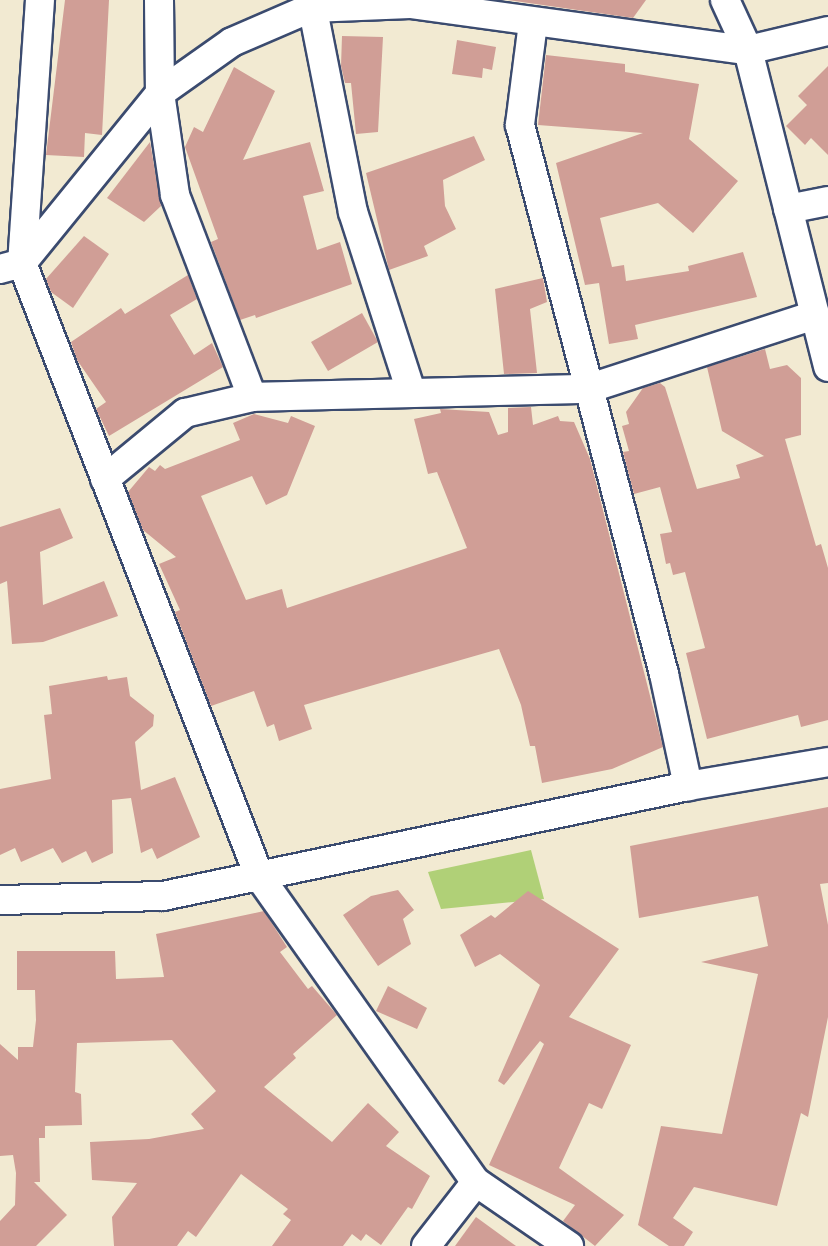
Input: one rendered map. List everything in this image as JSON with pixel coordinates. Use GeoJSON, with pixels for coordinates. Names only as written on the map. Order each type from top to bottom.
{"type":"FeatureCollection","features":[{"type":"Feature","properties":{"kind":"street"},"geometry":{"type":"LineString","coordinates":[[40,0],[11,266],[105,479],[259,876],[476,1182],[569,1246]]}},
{"type":"Feature","properties":{"kind":"street"},"geometry":{"type":"LineString","coordinates":[[159,0],[160,93],[175,195],[252,397]]}},
{"type":"Feature","properties":{"kind":"street"},"geometry":{"type":"LineString","coordinates":[[725,0],[748,50],[828,367]]}},
{"type":"Feature","properties":{"kind":"street"},"geometry":{"type":"LineString","coordinates":[[11,266],[160,93],[232,42],[311,4],[410,4],[533,23],[748,50],[828,31]]}},
{"type":"Feature","properties":{"kind":"street"},"geometry":{"type":"LineString","coordinates":[[311,4],[353,212],[411,392]]}},
{"type":"Feature","properties":{"kind":"street"},"geometry":{"type":"LineString","coordinates":[[533,23],[520,125],[587,389],[664,674],[688,786]]}},
{"type":"Feature","properties":{"kind":"street"},"geometry":{"type":"LineString","coordinates":[[788,209],[828,201]]}},
{"type":"Feature","properties":{"kind":"street"},"geometry":{"type":"LineString","coordinates":[[105,479],[184,413],[252,397],[587,389],[815,314]]}},
{"type":"Feature","properties":{"kind":"street"},"geometry":{"type":"LineString","coordinates":[[0,900],[163,896],[688,786],[828,762]]}},
{"type":"Feature","properties":{"kind":"street"},"geometry":{"type":"LineString","coordinates":[[426,1246],[476,1182]]}},
{"type":"Feature","properties":{"kind":"green space"},"geometry":{"type":"Polygon","coordinates":[[[531,850],[544,899],[441,909],[428,872],[531,850]]]}},
{"type":"Feature","properties":{"kind":"building"},"geometry":{"type":"Polygon","coordinates":[[[65,0],[109,0],[102,135],[85,133],[84,157],[46,155],[65,0]]]}},
{"type":"Feature","properties":{"kind":"building"},"geometry":{"type":"Polygon","coordinates":[[[508,0],[646,0],[633,18],[508,0]]]}},
{"type":"Feature","properties":{"kind":"building"},"geometry":{"type":"Polygon","coordinates":[[[342,36],[383,37],[378,132],[356,134],[351,83],[345,83],[341,66],[342,36]]]}},
{"type":"Feature","properties":{"kind":"building"},"geometry":{"type":"Polygon","coordinates":[[[457,40],[496,47],[492,70],[483,68],[482,78],[452,74],[457,40]]]}},
{"type":"Feature","properties":{"kind":"building"},"geometry":{"type":"Polygon","coordinates":[[[546,55],[625,64],[625,72],[699,84],[689,139],[738,181],[693,233],[658,203],[600,218],[612,267],[624,265],[626,281],[689,271],[688,266],[743,252],[757,297],[635,325],[638,339],[609,344],[599,283],[585,285],[556,163],[643,133],[538,125],[546,55]]]}},
{"type":"Feature","properties":{"kind":"building"},"geometry":{"type":"Polygon","coordinates":[[[828,66],[828,155],[811,138],[805,145],[786,126],[807,105],[798,96],[828,66]]]}},
{"type":"Feature","properties":{"kind":"building"},"geometry":{"type":"Polygon","coordinates":[[[234,67],[275,91],[243,160],[310,142],[324,191],[303,196],[317,250],[340,242],[352,284],[256,318],[255,315],[240,320],[211,242],[218,239],[185,147],[194,127],[203,132],[234,67]]]}},
{"type":"Feature","properties":{"kind":"building"},"geometry":{"type":"Polygon","coordinates":[[[474,136],[485,160],[443,180],[445,206],[456,229],[424,246],[428,256],[389,270],[366,173],[474,136]]]}},
{"type":"Feature","properties":{"kind":"building"},"geometry":{"type":"Polygon","coordinates":[[[150,142],[161,206],[144,222],[107,198],[150,142]]]}},
{"type":"Feature","properties":{"kind":"building"},"geometry":{"type":"Polygon","coordinates":[[[84,236],[109,254],[73,308],[51,292],[46,279],[84,236]]]}},
{"type":"Feature","properties":{"kind":"building"},"geometry":{"type":"Polygon","coordinates":[[[188,275],[197,299],[170,315],[194,355],[212,343],[223,367],[109,436],[96,409],[106,402],[77,360],[71,342],[121,308],[125,314],[188,275]]]}},
{"type":"Feature","properties":{"kind":"building"},"geometry":{"type":"Polygon","coordinates":[[[543,278],[547,302],[530,309],[537,373],[504,374],[495,289],[543,278]]]}},
{"type":"Feature","properties":{"kind":"building"},"geometry":{"type":"Polygon","coordinates":[[[362,313],[378,342],[328,371],[311,342],[362,313]]]}},
{"type":"Feature","properties":{"kind":"building"},"geometry":{"type":"Polygon","coordinates":[[[765,349],[770,369],[787,365],[801,378],[801,435],[785,439],[816,546],[821,544],[828,568],[828,720],[801,727],[798,715],[707,739],[686,653],[705,648],[685,572],[673,575],[670,563],[666,564],[660,534],[672,532],[660,487],[634,494],[623,452],[629,451],[622,426],[629,424],[626,412],[643,388],[660,383],[665,387],[697,489],[740,478],[736,465],[764,456],[722,431],[707,367],[765,349]]]}},
{"type":"Feature","properties":{"kind":"building"},"geometry":{"type":"Polygon","coordinates":[[[531,407],[533,425],[558,416],[560,421],[574,422],[590,459],[663,747],[612,769],[542,783],[535,746],[530,746],[521,705],[499,649],[304,705],[312,729],[279,741],[274,724],[267,727],[254,691],[211,706],[175,612],[180,610],[159,564],[176,557],[143,530],[128,492],[149,467],[155,471],[160,465],[165,469],[240,440],[233,423],[254,414],[288,423],[291,416],[315,426],[287,495],[266,505],[252,476],[201,496],[246,600],[282,589],[287,608],[467,548],[437,472],[428,474],[414,419],[441,413],[440,409],[489,412],[498,435],[508,432],[508,408],[531,407]]]}},
{"type":"Feature","properties":{"kind":"building"},"geometry":{"type":"Polygon","coordinates":[[[60,508],[73,538],[40,552],[43,605],[104,581],[118,616],[43,642],[12,644],[7,581],[0,584],[0,527],[60,508]]]}},
{"type":"Feature","properties":{"kind":"building"},"geometry":{"type":"Polygon","coordinates":[[[107,676],[108,680],[127,677],[130,696],[154,715],[153,726],[135,742],[141,790],[175,777],[200,837],[157,859],[152,848],[141,853],[131,798],[112,800],[113,853],[92,863],[86,851],[62,863],[53,848],[21,862],[15,848],[0,855],[0,789],[51,779],[44,715],[52,714],[49,686],[107,676]]]}},
{"type":"Feature","properties":{"kind":"building"},"geometry":{"type":"Polygon","coordinates":[[[828,807],[828,883],[820,884],[828,925],[828,1017],[808,1117],[801,1113],[777,1206],[694,1187],[673,1218],[693,1232],[684,1246],[669,1246],[638,1225],[661,1126],[722,1134],[758,974],[701,962],[768,946],[758,896],[639,918],[630,846],[828,807]]]}},
{"type":"Feature","properties":{"kind":"building"},"geometry":{"type":"Polygon","coordinates":[[[398,890],[414,910],[403,919],[411,944],[378,966],[343,915],[371,896],[398,890]]]}},
{"type":"Feature","properties":{"kind":"building"},"geometry":{"type":"Polygon","coordinates":[[[528,891],[619,949],[569,1017],[631,1045],[602,1109],[589,1103],[559,1168],[624,1215],[595,1246],[563,1221],[575,1205],[489,1165],[544,1044],[540,1041],[504,1085],[498,1081],[540,985],[500,954],[475,967],[460,935],[491,915],[495,918],[528,891]]]}},
{"type":"Feature","properties":{"kind":"building"},"geometry":{"type":"Polygon","coordinates":[[[264,911],[287,947],[280,952],[308,989],[312,986],[337,1015],[293,1054],[296,1058],[264,1087],[332,1142],[368,1103],[399,1132],[386,1146],[430,1176],[412,1209],[408,1207],[381,1245],[366,1234],[361,1241],[352,1234],[343,1246],[272,1246],[291,1220],[283,1214],[288,1209],[241,1174],[196,1237],[188,1231],[177,1246],[114,1246],[112,1217],[137,1183],[92,1180],[90,1142],[149,1139],[204,1129],[191,1114],[216,1091],[172,1040],[77,1043],[75,1092],[81,1094],[82,1125],[45,1126],[45,1138],[39,1138],[40,1182],[34,1182],[67,1215],[36,1246],[0,1246],[0,1221],[15,1205],[16,1173],[13,1155],[0,1156],[0,1044],[18,1060],[18,1047],[33,1047],[36,1020],[35,990],[17,990],[17,951],[115,951],[116,979],[164,977],[156,934],[264,911]]]}},
{"type":"Feature","properties":{"kind":"building"},"geometry":{"type":"Polygon","coordinates":[[[388,986],[427,1008],[417,1029],[376,1011],[388,986]]]}},
{"type":"Feature","properties":{"kind":"building"},"geometry":{"type":"Polygon","coordinates":[[[476,1217],[516,1246],[455,1246],[476,1217]]]}}]}
